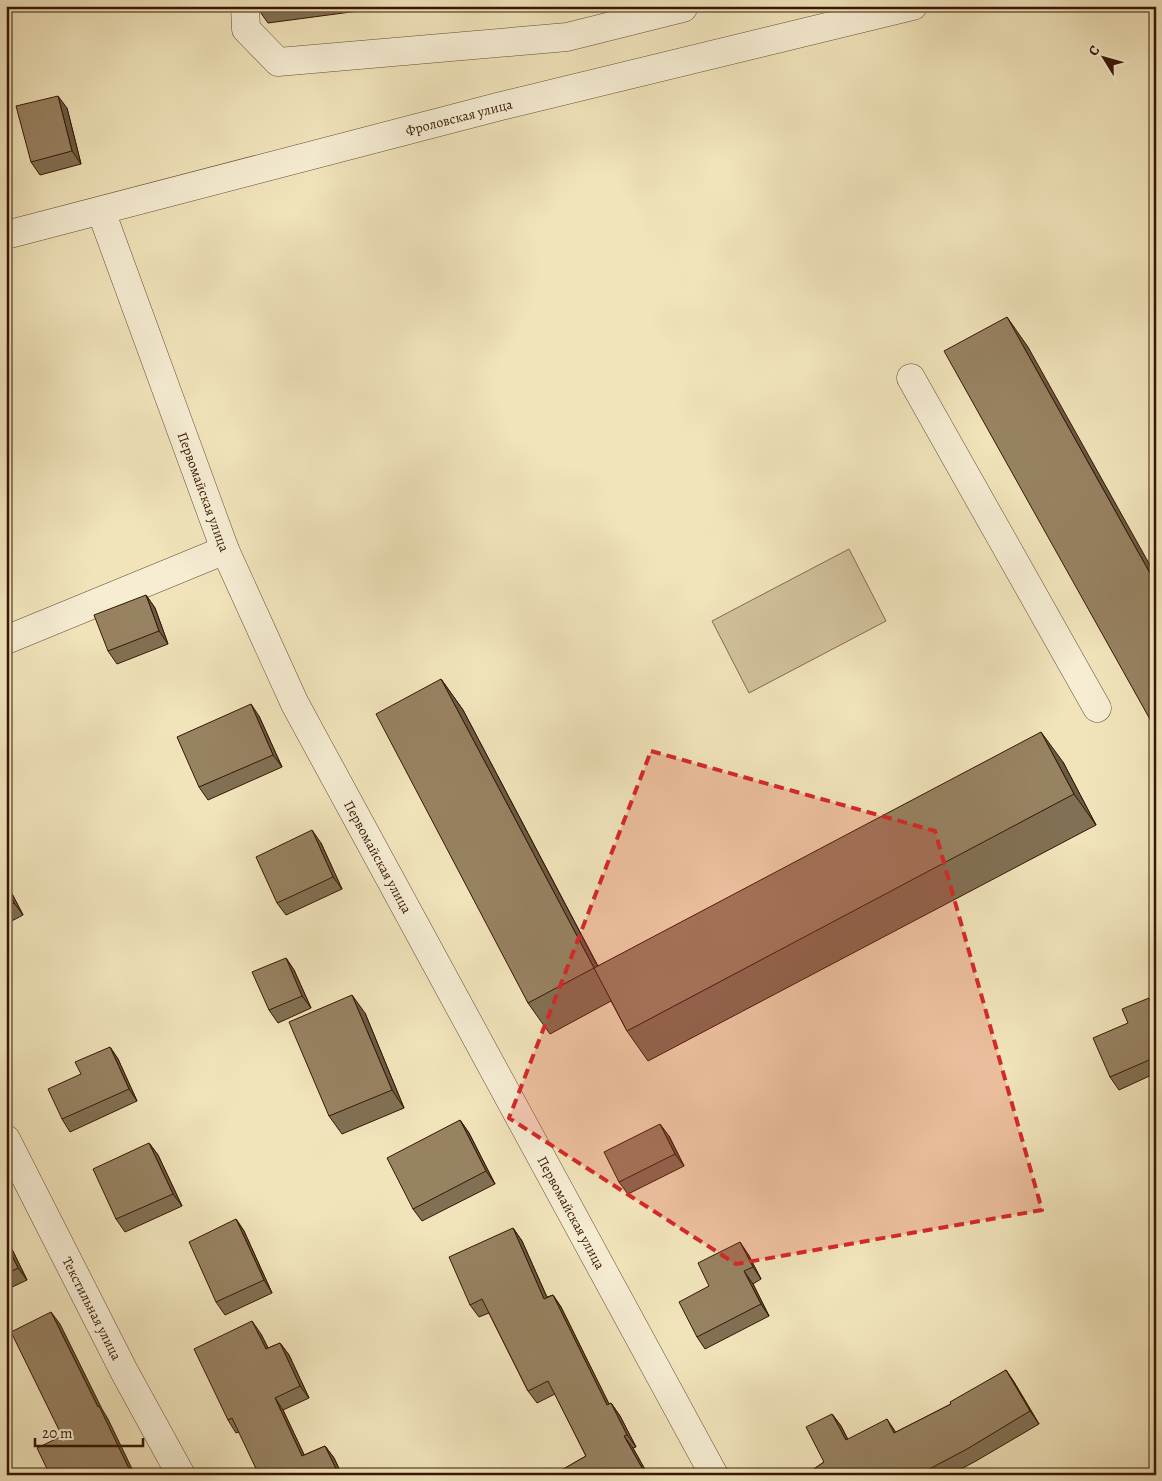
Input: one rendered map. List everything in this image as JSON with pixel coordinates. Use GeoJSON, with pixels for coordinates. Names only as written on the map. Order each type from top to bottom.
{"type":"FeatureCollection","features":[{"type":"Feature","properties":{"kind":"street"},"geometry":{"type":"LineString","coordinates":[[244,6],[246,29],[278,62],[567,37],[683,8],[684,6]]}},
{"type":"Feature","properties":{"kind":"street","name":"Фроловская улица"},"geometry":{"type":"LineString","coordinates":[[6,235],[501,106],[913,6]]}},
{"type":"Feature","properties":{"kind":"street","name":"Первомайская улица"},"geometry":{"type":"LineString","coordinates":[[101,211],[225,550],[295,704],[714,1475]]}},
{"type":"Feature","properties":{"kind":"street"},"geometry":{"type":"LineString","coordinates":[[911,378],[1098,708]]}},
{"type":"Feature","properties":{"kind":"street"},"geometry":{"type":"LineString","coordinates":[[6,640],[225,550]]}},
{"type":"Feature","properties":{"kind":"street","name":"Текстильная улица"},"geometry":{"type":"LineString","coordinates":[[6,1139],[125,1373],[181,1475]]}},
{"type":"Feature","properties":{"kind":"highlighted area"},"geometry":{"type":"Polygon","coordinates":[[[651,751],[935,831],[1042,1210],[736,1264],[509,1118],[651,751]]]}},
{"type":"Feature","properties":{"kind":"shaded area"},"geometry":{"type":"Polygon","coordinates":[[[849,549],[886,621],[749,693],[712,621],[849,549]]]}},
{"type":"Feature","properties":{"kind":"building"},"geometry":{"type":"Polygon","coordinates":[[[58,96],[72,151],[31,162],[16,106],[58,96]]]}},
{"type":"Feature","properties":{"kind":"building"},"geometry":{"type":"Polygon","coordinates":[[[1007,317],[1156,584],[1156,730],[944,351],[1007,317]]]}},
{"type":"Feature","properties":{"kind":"building"},"geometry":{"type":"Polygon","coordinates":[[[146,595],[159,631],[108,651],[94,615],[146,595]]]}},
{"type":"Feature","properties":{"kind":"building"},"geometry":{"type":"Polygon","coordinates":[[[441,679],[594,968],[528,1003],[376,714],[441,679]]]}},
{"type":"Feature","properties":{"kind":"building"},"geometry":{"type":"Polygon","coordinates":[[[251,704],[273,755],[199,787],[177,737],[251,704]]]}},
{"type":"Feature","properties":{"kind":"building"},"geometry":{"type":"Polygon","coordinates":[[[1041,732],[1074,794],[627,1031],[594,968],[1041,732]]]}},
{"type":"Feature","properties":{"kind":"building"},"geometry":{"type":"Polygon","coordinates":[[[312,830],[333,877],[277,903],[256,857],[312,830]]]}},
{"type":"Feature","properties":{"kind":"building"},"geometry":{"type":"Polygon","coordinates":[[[6,887],[14,903],[6,907],[6,887]]]}},
{"type":"Feature","properties":{"kind":"building"},"geometry":{"type":"Polygon","coordinates":[[[286,958],[302,996],[269,1010],[252,972],[286,958]]]}},
{"type":"Feature","properties":{"kind":"building"},"geometry":{"type":"Polygon","coordinates":[[[352,995],[392,1090],[329,1116],[289,1022],[352,995]]]}},
{"type":"Feature","properties":{"kind":"building"},"geometry":{"type":"Polygon","coordinates":[[[1149,998],[1156,1014],[1156,1032],[1151,1034],[1156,1044],[1156,1057],[1110,1077],[1093,1038],[1128,1023],[1122,1009],[1149,998]]]}},
{"type":"Feature","properties":{"kind":"building"},"geometry":{"type":"Polygon","coordinates":[[[110,1047],[129,1089],[62,1119],[48,1089],[81,1074],[75,1062],[110,1047]]]}},
{"type":"Feature","properties":{"kind":"building"},"geometry":{"type":"Polygon","coordinates":[[[460,1120],[486,1171],[413,1209],[387,1158],[460,1120]]]}},
{"type":"Feature","properties":{"kind":"building"},"geometry":{"type":"Polygon","coordinates":[[[660,1124],[675,1154],[619,1182],[604,1152],[660,1124]]]}},
{"type":"Feature","properties":{"kind":"building"},"geometry":{"type":"Polygon","coordinates":[[[149,1143],[173,1194],[116,1219],[93,1169],[149,1143]]]}},
{"type":"Feature","properties":{"kind":"building"},"geometry":{"type":"Polygon","coordinates":[[[236,1219],[264,1280],[216,1302],[189,1242],[236,1219]]]}},
{"type":"Feature","properties":{"kind":"building"},"geometry":{"type":"Polygon","coordinates":[[[513,1228],[544,1299],[553,1295],[607,1405],[611,1403],[627,1435],[624,1436],[646,1475],[553,1475],[586,1456],[548,1381],[528,1391],[482,1299],[470,1305],[449,1257],[513,1228]]]}},
{"type":"Feature","properties":{"kind":"building"},"geometry":{"type":"Polygon","coordinates":[[[740,1242],[753,1267],[744,1271],[761,1304],[697,1337],[679,1302],[709,1286],[698,1263],[740,1242]]]}},
{"type":"Feature","properties":{"kind":"building"},"geometry":{"type":"Polygon","coordinates":[[[6,1243],[18,1268],[6,1274],[6,1243]]]}},
{"type":"Feature","properties":{"kind":"building"},"geometry":{"type":"Polygon","coordinates":[[[51,1312],[132,1475],[50,1475],[37,1448],[62,1436],[11,1332],[51,1312]]]}},
{"type":"Feature","properties":{"kind":"building"},"geometry":{"type":"Polygon","coordinates":[[[252,1321],[266,1349],[280,1343],[300,1386],[275,1398],[302,1456],[325,1446],[339,1475],[259,1475],[232,1418],[228,1420],[194,1349],[252,1321]]]}},
{"type":"Feature","properties":{"kind":"building"},"geometry":{"type":"Polygon","coordinates":[[[1006,1370],[1030,1411],[967,1449],[918,1475],[805,1475],[824,1462],[806,1427],[832,1414],[846,1440],[887,1419],[894,1433],[951,1404],[950,1402],[1006,1370]]]}}]}
